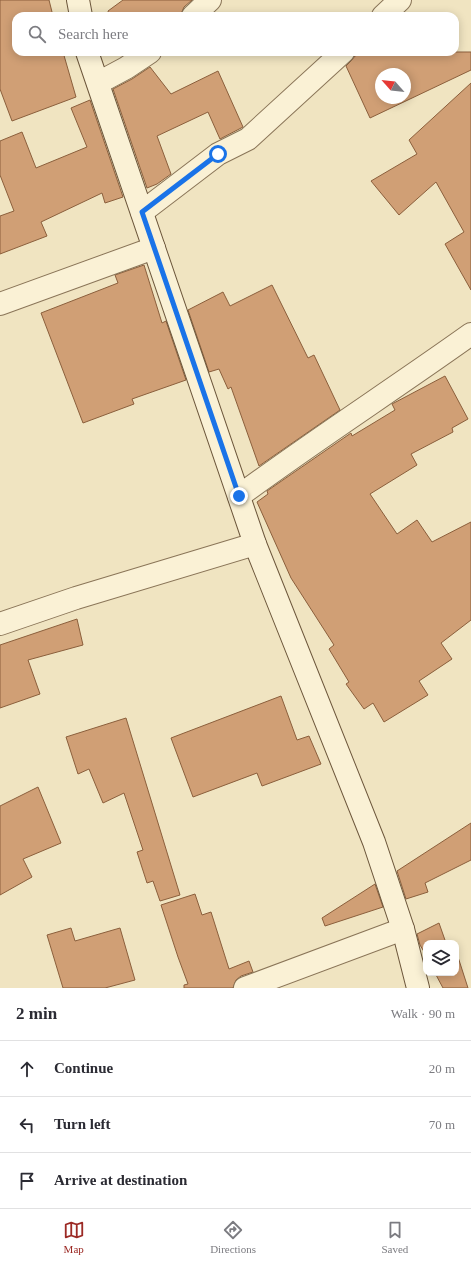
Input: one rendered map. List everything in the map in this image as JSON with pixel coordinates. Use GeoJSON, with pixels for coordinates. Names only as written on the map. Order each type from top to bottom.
{"type":"FeatureCollection","features":[{"type":"Feature","properties":{"kind":"street"},"geometry":{"type":"LineString","coordinates":[[78,0],[80,12]]}},
{"type":"Feature","properties":{"kind":"street"},"geometry":{"type":"LineString","coordinates":[[197,12],[210,0]]}},
{"type":"Feature","properties":{"kind":"street"},"geometry":{"type":"LineString","coordinates":[[387,12],[400,0]]}},
{"type":"Feature","properties":{"kind":"street"},"geometry":{"type":"LineString","coordinates":[[88,56],[255,544],[374,842],[403,928],[418,988]]}},
{"type":"Feature","properties":{"kind":"street"},"geometry":{"type":"LineString","coordinates":[[98,83],[126,68],[144,56]]}},
{"type":"Feature","properties":{"kind":"street"},"geometry":{"type":"LineString","coordinates":[[142,212],[218,154],[248,139],[339,56]]}},
{"type":"Feature","properties":{"kind":"street"},"geometry":{"type":"LineString","coordinates":[[0,304],[154,248]]}},
{"type":"Feature","properties":{"kind":"street"},"geometry":{"type":"LineString","coordinates":[[239,496],[281,465],[410,378],[471,334]]}},
{"type":"Feature","properties":{"kind":"street"},"geometry":{"type":"LineString","coordinates":[[0,624],[76,598],[255,544]]}},
{"type":"Feature","properties":{"kind":"street"},"geometry":{"type":"LineString","coordinates":[[244,988],[403,928]]}},
{"type":"Feature","properties":{"kind":"building"},"geometry":{"type":"Polygon","coordinates":[[[0,0],[49,0],[52,12],[12,12],[12,56],[64,56],[76,97],[12,121],[0,89],[0,0]]]}},
{"type":"Feature","properties":{"kind":"building"},"geometry":{"type":"Polygon","coordinates":[[[123,0],[192,0],[184,7],[182,12],[108,11],[123,0]]]}},
{"type":"Feature","properties":{"kind":"building"},"geometry":{"type":"Polygon","coordinates":[[[459,52],[471,52],[471,70],[411,99],[411,68],[375,68],[375,104],[399,104],[370,118],[346,66],[355,56],[459,56],[459,52]]]}},
{"type":"Feature","properties":{"kind":"building"},"geometry":{"type":"Polygon","coordinates":[[[150,67],[171,94],[218,71],[243,127],[220,139],[208,112],[157,136],[171,174],[157,184],[147,188],[113,89],[150,67]]]}},
{"type":"Feature","properties":{"kind":"building"},"geometry":{"type":"Polygon","coordinates":[[[471,83],[471,290],[445,244],[464,232],[436,182],[399,215],[371,181],[417,154],[409,140],[471,83]]]}},
{"type":"Feature","properties":{"kind":"building"},"geometry":{"type":"Polygon","coordinates":[[[90,100],[123,197],[105,203],[102,193],[41,222],[47,236],[0,254],[0,216],[14,211],[0,175],[0,141],[22,132],[36,168],[87,147],[71,108],[90,100]]]}},
{"type":"Feature","properties":{"kind":"building"},"geometry":{"type":"Polygon","coordinates":[[[144,265],[162,323],[166,321],[186,380],[132,399],[134,404],[83,423],[41,313],[118,283],[115,275],[144,265]]]}},
{"type":"Feature","properties":{"kind":"building"},"geometry":{"type":"Polygon","coordinates":[[[272,285],[308,358],[314,355],[340,410],[259,466],[231,387],[228,389],[219,369],[209,372],[188,310],[223,292],[230,306],[272,285]]]}},
{"type":"Feature","properties":{"kind":"building"},"geometry":{"type":"Polygon","coordinates":[[[445,376],[468,419],[452,428],[453,432],[411,454],[417,465],[370,494],[397,534],[417,520],[432,542],[471,522],[471,620],[441,643],[452,659],[419,681],[428,695],[384,722],[373,703],[364,709],[346,684],[349,682],[329,649],[334,645],[291,578],[257,502],[268,494],[267,491],[351,433],[352,436],[395,410],[392,404],[445,376]]]}},
{"type":"Feature","properties":{"kind":"building"},"geometry":{"type":"Polygon","coordinates":[[[77,619],[83,645],[28,660],[40,694],[0,708],[0,645],[77,619]]]}},
{"type":"Feature","properties":{"kind":"building"},"geometry":{"type":"Polygon","coordinates":[[[281,696],[297,740],[309,736],[321,764],[262,786],[257,773],[193,797],[171,738],[281,696]]]}},
{"type":"Feature","properties":{"kind":"building"},"geometry":{"type":"Polygon","coordinates":[[[126,718],[180,895],[160,901],[153,881],[147,883],[137,852],[143,850],[124,793],[103,803],[89,769],[78,774],[66,737],[126,718]]]}},
{"type":"Feature","properties":{"kind":"building"},"geometry":{"type":"Polygon","coordinates":[[[38,787],[61,843],[23,859],[32,877],[0,895],[0,806],[38,787]]]}},
{"type":"Feature","properties":{"kind":"building"},"geometry":{"type":"Polygon","coordinates":[[[471,823],[471,860],[425,883],[428,892],[406,899],[397,871],[471,823]]]}},
{"type":"Feature","properties":{"kind":"building"},"geometry":{"type":"Polygon","coordinates":[[[375,884],[383,907],[325,926],[322,918],[375,884]]]}},
{"type":"Feature","properties":{"kind":"building"},"geometry":{"type":"Polygon","coordinates":[[[195,894],[202,915],[211,912],[229,969],[249,961],[253,972],[241,976],[236,980],[233,988],[184,988],[184,985],[188,984],[161,905],[195,894]]]}},
{"type":"Feature","properties":{"kind":"building"},"geometry":{"type":"Polygon","coordinates":[[[439,923],[445,940],[423,940],[423,950],[417,934],[439,923]]]}},
{"type":"Feature","properties":{"kind":"building"},"geometry":{"type":"Polygon","coordinates":[[[71,928],[75,941],[120,928],[135,980],[105,988],[63,988],[47,935],[71,928]]]}},
{"type":"Feature","properties":{"kind":"building"},"geometry":{"type":"Polygon","coordinates":[[[459,960],[468,988],[443,988],[437,976],[459,976],[459,960]]]}},
{"type":"Feature","properties":{"kind":"route"},"geometry":{"type":"LineString","coordinates":[[218,154],[142,212],[239,496]]}}]}
